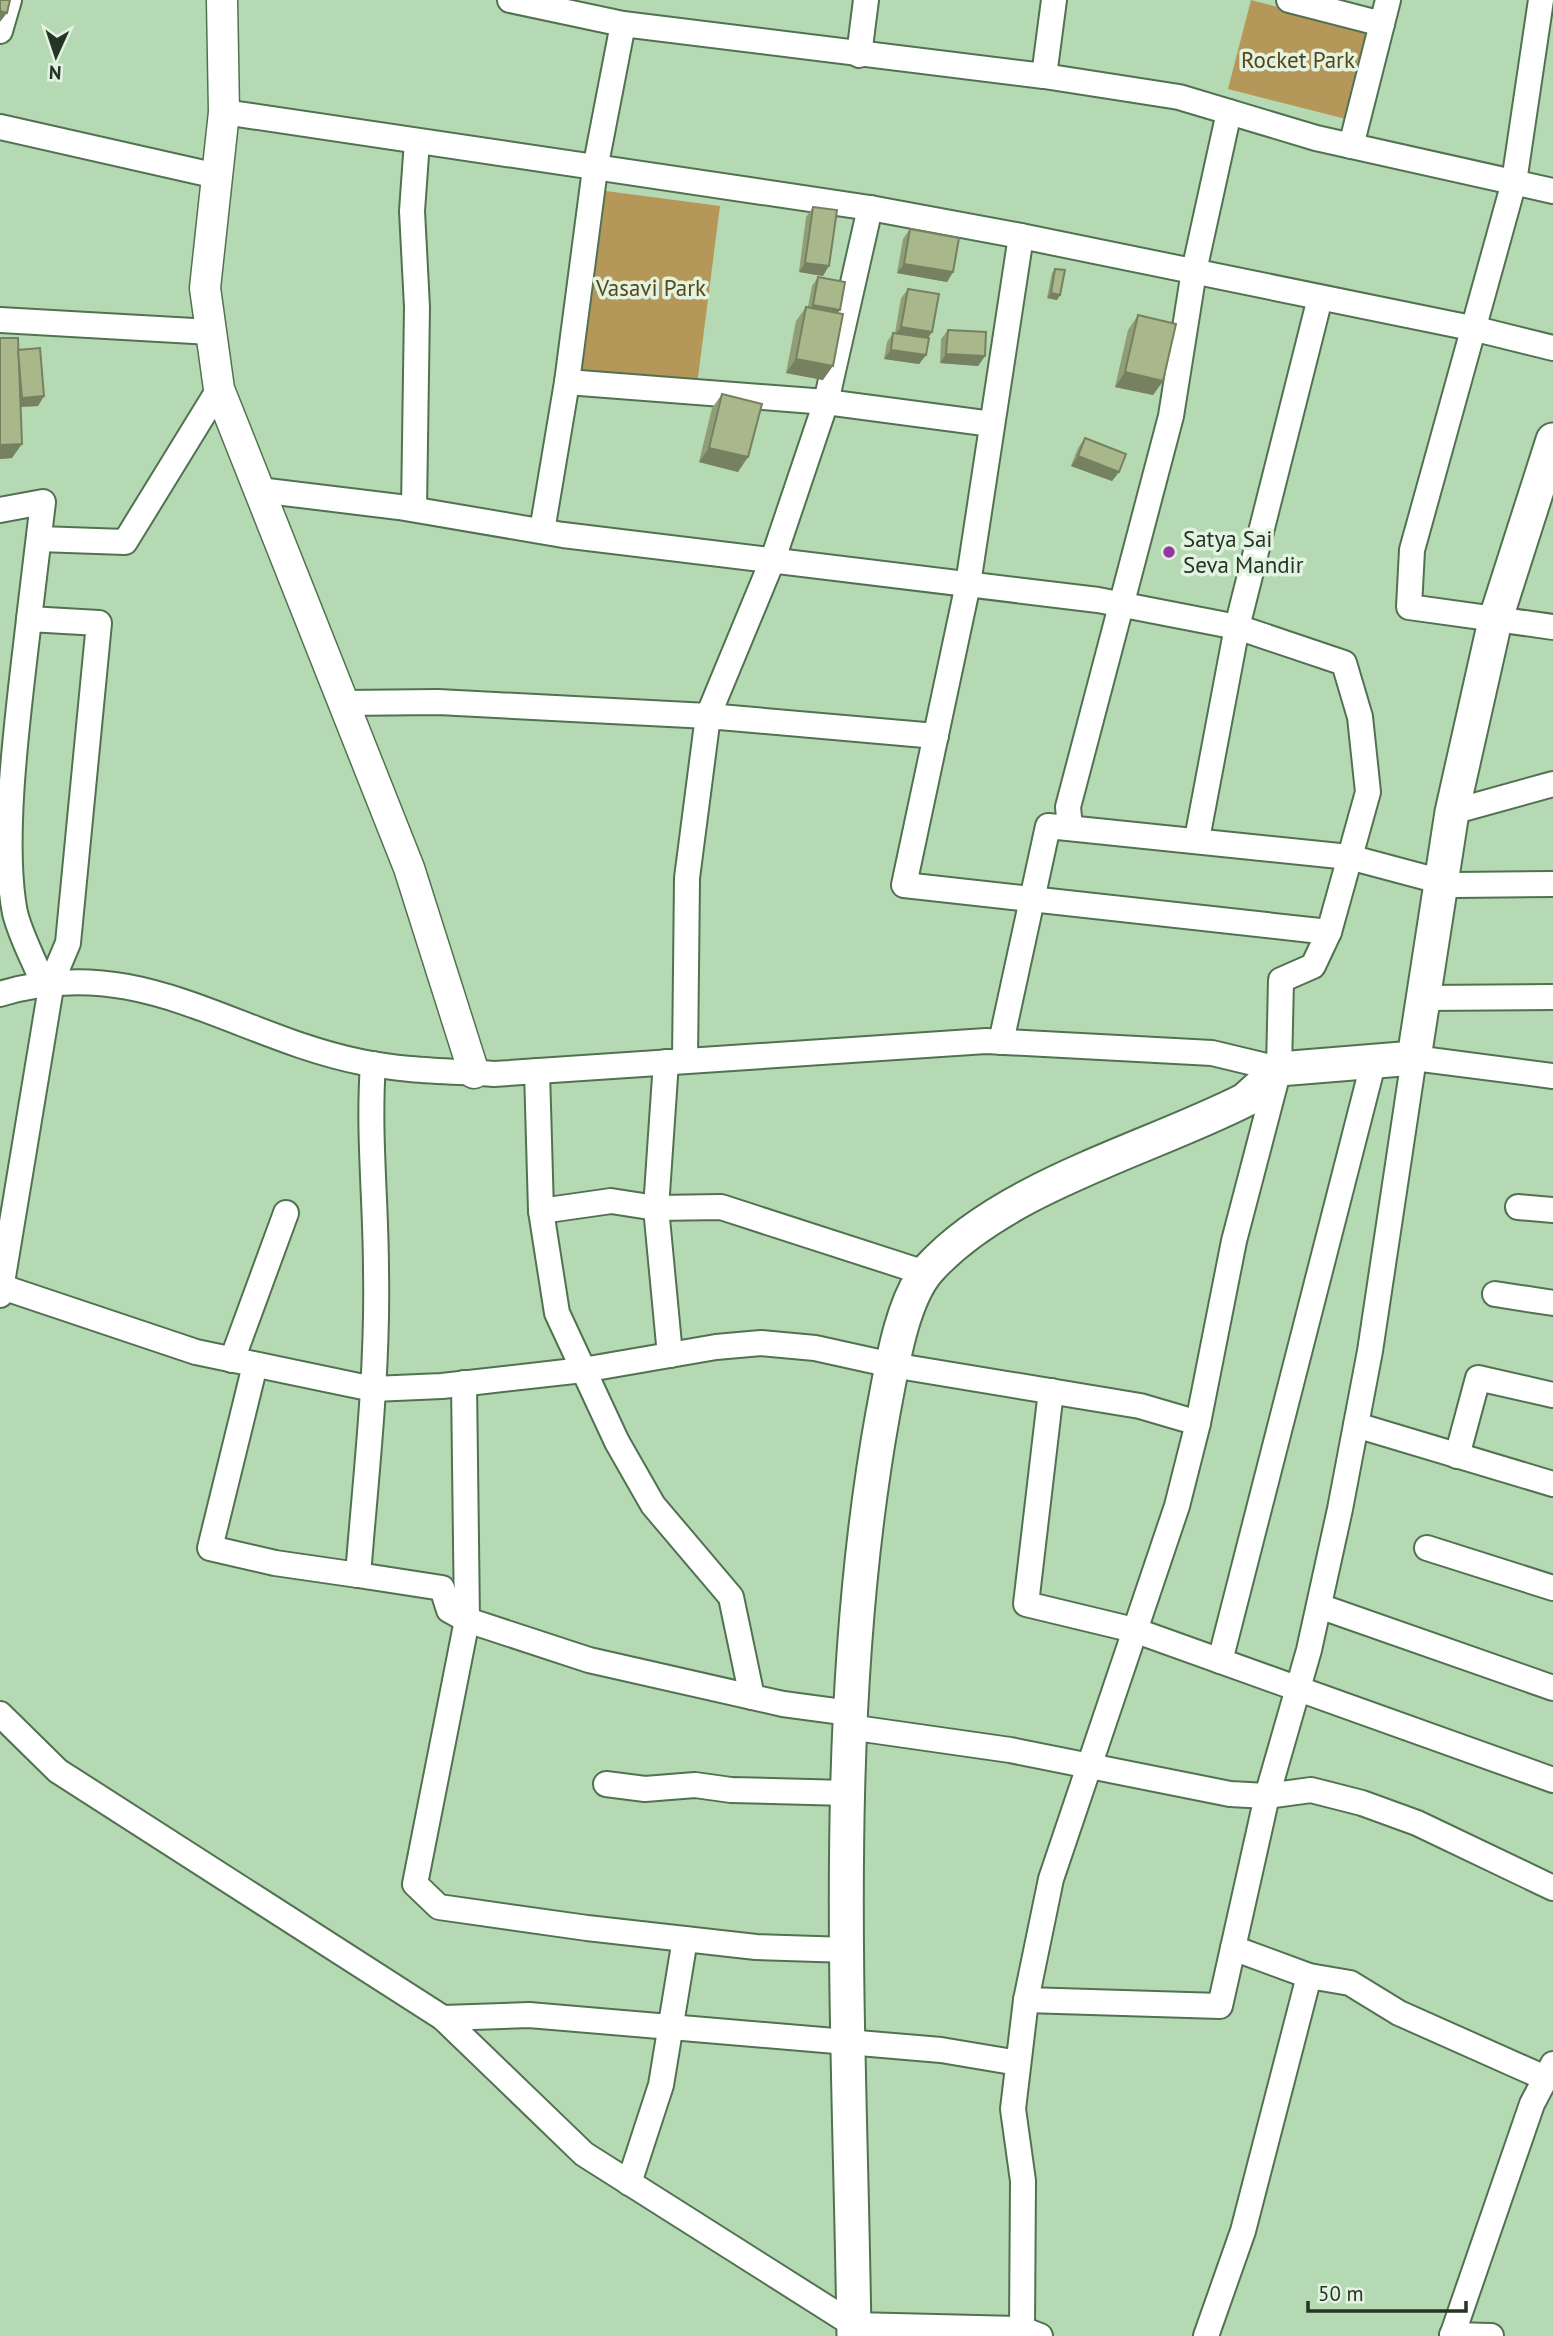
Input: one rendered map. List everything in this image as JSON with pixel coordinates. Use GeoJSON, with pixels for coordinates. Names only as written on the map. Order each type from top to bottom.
{"type":"FeatureCollection","features":[{"type":"Feature","properties":{"kind":"main road"},"geometry":{"type":"LineString","coordinates":[[854,2330],[847,1793],[855,1608],[873,1471],[892,1365],[909,1306],[925,1273],[948,1250],[993,1214],[1245,1100],[1279,1069],[1414,1058],[1452,812],[1495,621],[1553,440]]}},
{"type":"Feature","properties":{"kind":"street"},"geometry":{"type":"LineString","coordinates":[[0,31],[9,0]]}},
{"type":"Feature","properties":{"kind":"street"},"geometry":{"type":"LineString","coordinates":[[222,0],[224,112],[205,288],[219,389],[409,868],[474,1073]]}},
{"type":"Feature","properties":{"kind":"street"},"geometry":{"type":"LineString","coordinates":[[510,0],[623,24],[1044,76],[1179,97],[1351,146],[1553,191]]}},
{"type":"Feature","properties":{"kind":"street"},"geometry":{"type":"LineString","coordinates":[[859,55],[866,0]]}},
{"type":"Feature","properties":{"kind":"street"},"geometry":{"type":"LineString","coordinates":[[1044,76],[1054,0]]}},
{"type":"Feature","properties":{"kind":"street"},"geometry":{"type":"LineString","coordinates":[[1289,0],[1382,24]]}},
{"type":"Feature","properties":{"kind":"street"},"geometry":{"type":"LineString","coordinates":[[1351,146],[1388,0]]}},
{"type":"Feature","properties":{"kind":"street"},"geometry":{"type":"LineString","coordinates":[[1541,0],[1543,52],[1514,182],[1476,329],[1412,550],[1409,607],[1553,627]]}},
{"type":"Feature","properties":{"kind":"street"},"geometry":{"type":"LineString","coordinates":[[541,531],[567,382],[595,169],[623,24]]}},
{"type":"Feature","properties":{"kind":"street"},"geometry":{"type":"LineString","coordinates":[[224,112],[870,208],[1194,271],[1476,329],[1553,348]]}},
{"type":"Feature","properties":{"kind":"street"},"geometry":{"type":"LineString","coordinates":[[1070,828],[1068,807],[1171,416],[1194,271],[1229,112]]}},
{"type":"Feature","properties":{"kind":"street"},"geometry":{"type":"LineString","coordinates":[[0,127],[217,176]]}},
{"type":"Feature","properties":{"kind":"street"},"geometry":{"type":"LineString","coordinates":[[414,509],[417,307],[412,211],[417,141]]}},
{"type":"Feature","properties":{"kind":"street"},"geometry":{"type":"LineString","coordinates":[[670,1355],[656,1208],[675,1061],[687,878],[708,716],[773,559],[826,402],[870,208]]}},
{"type":"Feature","properties":{"kind":"street"},"geometry":{"type":"LineString","coordinates":[[1021,236],[968,584],[904,885],[1328,932]]}},
{"type":"Feature","properties":{"kind":"street"},"geometry":{"type":"LineString","coordinates":[[1197,839],[1237,627],[1320,298]]}},
{"type":"Feature","properties":{"kind":"street"},"geometry":{"type":"LineString","coordinates":[[0,320],[211,332]]}},
{"type":"Feature","properties":{"kind":"street"},"geometry":{"type":"LineString","coordinates":[[567,382],[826,402],[992,424]]}},
{"type":"Feature","properties":{"kind":"street"},"geometry":{"type":"LineString","coordinates":[[39,539],[125,542],[219,389]]}},
{"type":"Feature","properties":{"kind":"street"},"geometry":{"type":"LineString","coordinates":[[0,1714],[58,1771],[443,2018],[584,2154],[854,2330],[1031,2333],[1023,2180],[1013,2109],[1026,2000],[1051,1879],[1177,1506],[1198,1423],[1234,1241],[1279,1069],[1282,980],[1313,966],[1328,932],[1368,792],[1360,717],[1344,663],[1237,627],[1120,604],[541,531],[414,509],[259,489]]}},
{"type":"Feature","properties":{"kind":"street"},"geometry":{"type":"LineString","coordinates":[[0,510],[43,502],[9,799],[8,873],[15,914],[48,982]]}},
{"type":"Feature","properties":{"kind":"street"},"geometry":{"type":"LineString","coordinates":[[29,619],[99,623],[68,943],[48,982],[1,1291],[244,1362],[373,1389],[464,1383],[583,1370],[761,1343],[815,1348],[892,1365],[1140,1406],[1198,1423]]}},
{"type":"Feature","properties":{"kind":"street"},"geometry":{"type":"LineString","coordinates":[[344,703],[439,702],[708,716],[936,736]]}},
{"type":"Feature","properties":{"kind":"street"},"geometry":{"type":"LineString","coordinates":[[1452,812],[1553,784]]}},
{"type":"Feature","properties":{"kind":"street"},"geometry":{"type":"LineString","coordinates":[[1001,1042],[1048,826],[1197,839],[1349,857],[1454,885],[1553,884]]}},
{"type":"Feature","properties":{"kind":"street"},"geometry":{"type":"LineString","coordinates":[[0,994],[48,982],[95,980],[149,990],[278,1038],[373,1064],[474,1073],[1001,1042],[1212,1053],[1279,1069]]}},
{"type":"Feature","properties":{"kind":"street"},"geometry":{"type":"LineString","coordinates":[[1423,998],[1553,998]]}},
{"type":"Feature","properties":{"kind":"street"},"geometry":{"type":"LineString","coordinates":[[1026,2000],[1220,2006],[1268,1796],[1319,1606],[1356,1425],[1414,1058],[1553,1076]]}},
{"type":"Feature","properties":{"kind":"street"},"geometry":{"type":"LineString","coordinates":[[1220,1661],[1374,1060]]}},
{"type":"Feature","properties":{"kind":"street"},"geometry":{"type":"LineString","coordinates":[[358,1575],[373,1389],[376,1272],[370,1112],[373,1064]]}},
{"type":"Feature","properties":{"kind":"street"},"geometry":{"type":"LineString","coordinates":[[537,1071],[541,1211],[557,1313],[583,1370],[653,1505],[731,1597],[752,1697]]}},
{"type":"Feature","properties":{"kind":"street"},"geometry":{"type":"LineString","coordinates":[[541,1211],[611,1202],[656,1208],[722,1207],[925,1273]]}},
{"type":"Feature","properties":{"kind":"street"},"geometry":{"type":"LineString","coordinates":[[1518,1207],[1553,1210]]}},
{"type":"Feature","properties":{"kind":"street"},"geometry":{"type":"LineString","coordinates":[[286,1213],[244,1362],[210,1548],[275,1563],[442,1588],[449,1610],[467,1620],[589,1660],[849,1720],[1230,1794],[1268,1796],[1311,1790],[1362,1803],[1417,1823],[1553,1888]]}},
{"type":"Feature","properties":{"kind":"street"},"geometry":{"type":"LineString","coordinates":[[1495,1294],[1553,1303]]}},
{"type":"Feature","properties":{"kind":"street"},"geometry":{"type":"LineString","coordinates":[[1457,1456],[1478,1378],[1553,1395]]}},
{"type":"Feature","properties":{"kind":"street"},"geometry":{"type":"LineString","coordinates":[[464,1383],[467,1620],[415,1884],[439,1907],[756,1947],[848,1950]]}},
{"type":"Feature","properties":{"kind":"street"},"geometry":{"type":"LineString","coordinates":[[1051,1391],[1026,1604],[1134,1630],[1553,1780]]}},
{"type":"Feature","properties":{"kind":"street"},"geometry":{"type":"LineString","coordinates":[[1356,1425],[1553,1484]]}},
{"type":"Feature","properties":{"kind":"street"},"geometry":{"type":"LineString","coordinates":[[1427,1548],[1553,1588]]}},
{"type":"Feature","properties":{"kind":"street"},"geometry":{"type":"LineString","coordinates":[[1319,1606],[1553,1688]]}},
{"type":"Feature","properties":{"kind":"street"},"geometry":{"type":"LineString","coordinates":[[606,1784],[645,1789],[695,1785],[731,1790],[847,1793]]}},
{"type":"Feature","properties":{"kind":"street"},"geometry":{"type":"LineString","coordinates":[[629,2183],[661,2085],[685,1939]]}},
{"type":"Feature","properties":{"kind":"street"},"geometry":{"type":"LineString","coordinates":[[1233,1948],[1309,1976],[1350,1983],[1399,2013],[1549,2071],[1532,2104],[1452,2335],[1491,2336]]}},
{"type":"Feature","properties":{"kind":"street"},"geometry":{"type":"LineString","coordinates":[[1206,2336],[1243,2231],[1309,1976]]}},
{"type":"Feature","properties":{"kind":"street"},"geometry":{"type":"LineString","coordinates":[[443,2018],[529,2015],[941,2050],[1018,2063]]}},
{"type":"Feature","properties":{"kind":"green space","name":"Rocket Park"},"geometry":{"type":"Polygon","coordinates":[[[1251,0],[1369,31],[1346,119],[1228,89],[1251,0]]]}},
{"type":"Feature","properties":{"kind":"green space","name":"Vasavi Park"},"geometry":{"type":"Polygon","coordinates":[[[606,191],[720,206],[697,385],[582,370],[606,191]]]}},
{"type":"Feature","properties":{"kind":"building"},"geometry":{"type":"Polygon","coordinates":[[[0,0],[10,0],[7,13],[0,11],[0,0]]]}},
{"type":"Feature","properties":{"kind":"building"},"geometry":{"type":"Polygon","coordinates":[[[813,207],[837,210],[829,266],[805,263],[813,207]]]}},
{"type":"Feature","properties":{"kind":"building"},"geometry":{"type":"Polygon","coordinates":[[[910,229],[959,238],[953,272],[904,264],[910,229]]]}},
{"type":"Feature","properties":{"kind":"building"},"geometry":{"type":"Polygon","coordinates":[[[1055,269],[1065,270],[1060,295],[1051,293],[1055,269]]]}},
{"type":"Feature","properties":{"kind":"building"},"geometry":{"type":"Polygon","coordinates":[[[818,277],[845,282],[840,310],[813,305],[818,277]]]}},
{"type":"Feature","properties":{"kind":"building"},"geometry":{"type":"Polygon","coordinates":[[[908,289],[939,294],[932,332],[901,327],[908,289]]]}},
{"type":"Feature","properties":{"kind":"building"},"geometry":{"type":"Polygon","coordinates":[[[806,307],[843,314],[833,366],[796,359],[806,307]]]}},
{"type":"Feature","properties":{"kind":"building"},"geometry":{"type":"Polygon","coordinates":[[[1138,315],[1176,324],[1163,381],[1125,372],[1138,315]]]}},
{"type":"Feature","properties":{"kind":"building"},"geometry":{"type":"Polygon","coordinates":[[[948,330],[986,332],[985,356],[946,354],[948,330]]]}},
{"type":"Feature","properties":{"kind":"building"},"geometry":{"type":"Polygon","coordinates":[[[893,333],[929,338],[926,355],[891,350],[893,333]]]}},
{"type":"Feature","properties":{"kind":"building"},"geometry":{"type":"Polygon","coordinates":[[[0,338],[18,338],[22,444],[0,445],[0,338]]]}},
{"type":"Feature","properties":{"kind":"building"},"geometry":{"type":"Polygon","coordinates":[[[40,348],[44,396],[22,398],[18,350],[40,348]]]}},
{"type":"Feature","properties":{"kind":"building"},"geometry":{"type":"Polygon","coordinates":[[[722,394],[762,404],[748,457],[709,448],[722,394]]]}},
{"type":"Feature","properties":{"kind":"building"},"geometry":{"type":"Polygon","coordinates":[[[1085,438],[1126,454],[1119,472],[1078,456],[1085,438]]]}},
{"type":"Feature","properties":{"kind":"place","name":"Satya Sai Seva Mandir"},"geometry":{"type":"Point","coordinates":[1169,552]}}]}
